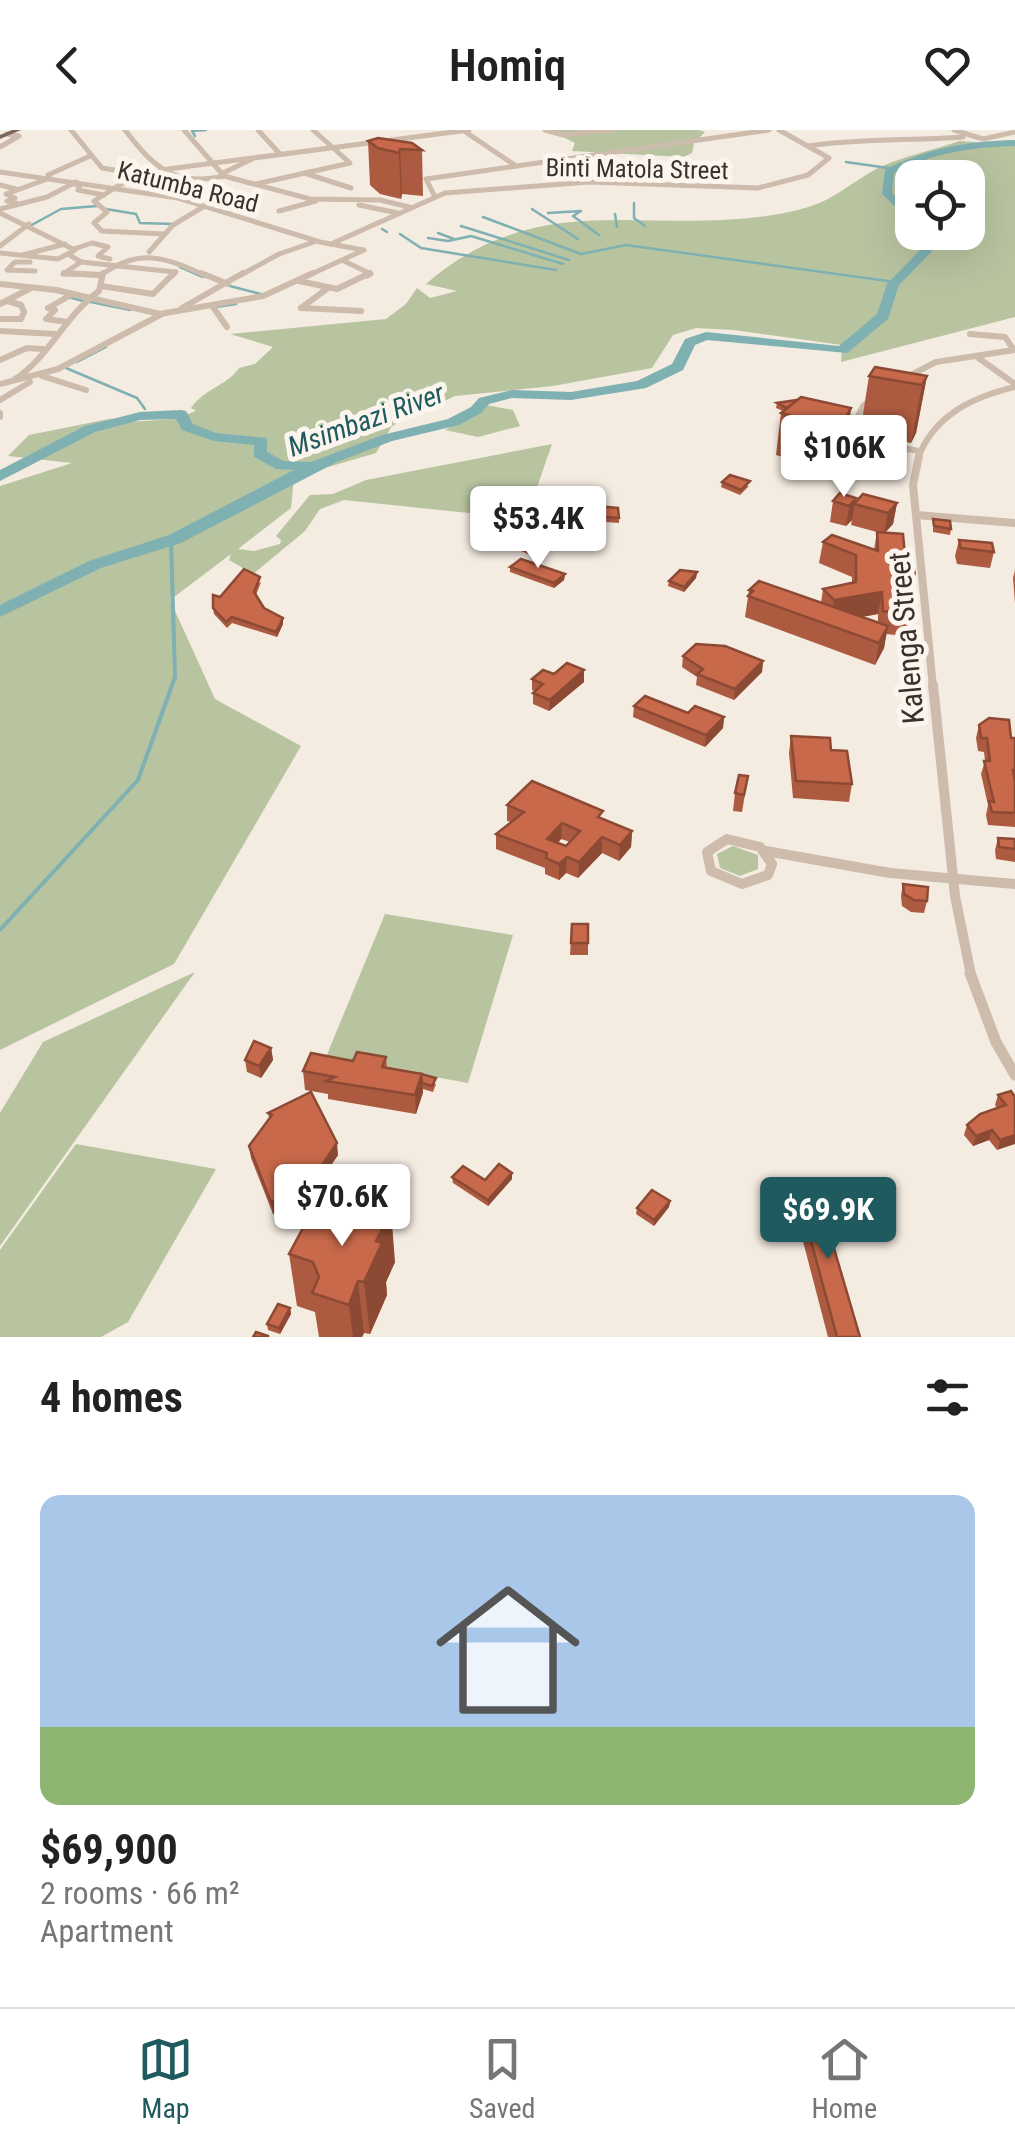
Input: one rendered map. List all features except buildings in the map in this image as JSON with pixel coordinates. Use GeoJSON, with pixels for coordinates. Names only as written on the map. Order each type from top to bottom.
{"type":"FeatureCollection","features":[{"type":"Feature","properties":{"kind":"main road"},"geometry":{"type":"LineString","coordinates":[[2,133],[18,130]]}},
{"type":"Feature","properties":{"kind":"street"},"geometry":{"type":"LineString","coordinates":[[71,130],[103,169],[115,170]]}},
{"type":"Feature","properties":{"kind":"street"},"geometry":{"type":"LineString","coordinates":[[125,130],[156,171],[194,184],[251,162],[251,158]]}},
{"type":"Feature","properties":{"kind":"street"},"geometry":{"type":"LineString","coordinates":[[185,131],[196,130]]}},
{"type":"Feature","properties":{"kind":"street"},"geometry":{"type":"LineString","coordinates":[[258,130],[280,154]]}},
{"type":"Feature","properties":{"kind":"street"},"geometry":{"type":"LineString","coordinates":[[254,184],[350,162],[313,130]]}},
{"type":"Feature","properties":{"kind":"street"},"geometry":{"type":"LineString","coordinates":[[380,130],[401,149]]}},
{"type":"Feature","properties":{"kind":"street"},"geometry":{"type":"LineString","coordinates":[[164,234],[102,231],[94,223],[107,212],[94,201],[118,186],[156,171],[442,132],[467,130],[516,166]]}},
{"type":"Feature","properties":{"kind":"street"},"geometry":{"type":"LineString","coordinates":[[544,130],[562,135],[612,130]]}},
{"type":"Feature","properties":{"kind":"street"},"geometry":{"type":"LineString","coordinates":[[434,196],[426,178],[769,130]]}},
{"type":"Feature","properties":{"kind":"street"},"geometry":{"type":"LineString","coordinates":[[778,130],[805,144],[864,137],[903,141],[986,138],[1015,132]]}},
{"type":"Feature","properties":{"kind":"street"},"geometry":{"type":"LineString","coordinates":[[805,144],[872,134],[873,130]]}},
{"type":"Feature","properties":{"kind":"street"},"geometry":{"type":"LineString","coordinates":[[954,130],[964,138]]}},
{"type":"Feature","properties":{"kind":"street"},"geometry":{"type":"LineString","coordinates":[[185,131],[222,175],[319,200],[398,213]]}},
{"type":"Feature","properties":{"kind":"street"},"geometry":{"type":"LineString","coordinates":[[0,147],[19,136],[2,133]]}},
{"type":"Feature","properties":{"kind":"street","name":"Binti Matola Street"},"geometry":{"type":"LineString","coordinates":[[330,244],[434,196],[564,182],[758,188],[808,175],[829,158],[805,144]]}},
{"type":"Feature","properties":{"kind":"street"},"geometry":{"type":"LineString","coordinates":[[2,207],[14,198],[6,194],[90,156]]}},
{"type":"Feature","properties":{"kind":"street","name":"Katumba Road"},"geometry":{"type":"LineString","coordinates":[[0,172],[118,186],[317,241],[364,250],[344,261]]}},
{"type":"Feature","properties":{"kind":"street"},"geometry":{"type":"LineString","coordinates":[[302,172],[351,188]]}},
{"type":"Feature","properties":{"kind":"street"},"geometry":{"type":"LineString","coordinates":[[2,207],[75,182],[80,186],[78,190],[104,194]]}},
{"type":"Feature","properties":{"kind":"street"},"geometry":{"type":"LineString","coordinates":[[0,185],[16,189]]}},
{"type":"Feature","properties":{"kind":"street"},"geometry":{"type":"LineString","coordinates":[[279,211],[319,200]]}},
{"type":"Feature","properties":{"kind":"street"},"geometry":{"type":"LineString","coordinates":[[352,203],[380,200],[410,207]]}},
{"type":"Feature","properties":{"kind":"street"},"geometry":{"type":"LineString","coordinates":[[2,207],[66,244],[81,262]]}},
{"type":"Feature","properties":{"kind":"street"},"geometry":{"type":"LineString","coordinates":[[119,262],[81,262],[63,274],[100,275],[119,262],[149,252],[164,234],[202,207]]}},
{"type":"Feature","properties":{"kind":"street"},"geometry":{"type":"LineString","coordinates":[[0,250],[29,224]]}},
{"type":"Feature","properties":{"kind":"street"},"geometry":{"type":"LineString","coordinates":[[0,384],[42,376],[160,314],[228,284],[267,256],[317,241]]}},
{"type":"Feature","properties":{"kind":"street"},"geometry":{"type":"LineString","coordinates":[[21,256],[66,244]]}},
{"type":"Feature","properties":{"kind":"street"},"geometry":{"type":"LineString","coordinates":[[0,283],[101,244],[108,247],[98,256],[150,271],[179,271],[228,284]]}},
{"type":"Feature","properties":{"kind":"street"},"geometry":{"type":"LineString","coordinates":[[43,248],[70,253]]}},
{"type":"Feature","properties":{"kind":"street"},"geometry":{"type":"LineString","coordinates":[[0,250],[72,266]]}},
{"type":"Feature","properties":{"kind":"street"},"geometry":{"type":"LineString","coordinates":[[149,252],[173,259],[179,271]]}},
{"type":"Feature","properties":{"kind":"street"},"geometry":{"type":"LineString","coordinates":[[9,266],[37,258]]}},
{"type":"Feature","properties":{"kind":"street"},"geometry":{"type":"LineString","coordinates":[[0,283],[160,314],[263,296],[296,280],[344,261],[371,274],[337,290],[296,280]]}},
{"type":"Feature","properties":{"kind":"street"},"geometry":{"type":"LineString","coordinates":[[0,265],[13,266],[7,270],[35,270]]}},
{"type":"Feature","properties":{"kind":"street"},"geometry":{"type":"LineString","coordinates":[[142,278],[150,271]]}},
{"type":"Feature","properties":{"kind":"street"},"geometry":{"type":"LineString","coordinates":[[101,286],[153,294],[179,271]]}},
{"type":"Feature","properties":{"kind":"street"},"geometry":{"type":"LineString","coordinates":[[100,275],[101,286]]}},
{"type":"Feature","properties":{"kind":"street"},"geometry":{"type":"LineString","coordinates":[[45,289],[70,276]]}},
{"type":"Feature","properties":{"kind":"street"},"geometry":{"type":"LineString","coordinates":[[13,381],[32,368],[43,349],[101,286]]}},
{"type":"Feature","properties":{"kind":"street"},"geometry":{"type":"LineString","coordinates":[[3,302],[31,288]]}},
{"type":"Feature","properties":{"kind":"street"},"geometry":{"type":"LineString","coordinates":[[328,288],[300,308],[361,311]]}},
{"type":"Feature","properties":{"kind":"street"},"geometry":{"type":"LineString","coordinates":[[69,322],[46,319],[56,310],[48,308],[71,295]]}},
{"type":"Feature","properties":{"kind":"street"},"geometry":{"type":"LineString","coordinates":[[0,319],[21,318],[20,305],[3,302]]}},
{"type":"Feature","properties":{"kind":"street"},"geometry":{"type":"LineString","coordinates":[[213,307],[228,327]]}},
{"type":"Feature","properties":{"kind":"street"},"geometry":{"type":"LineString","coordinates":[[0,331],[56,334]]}},
{"type":"Feature","properties":{"kind":"street"},"geometry":{"type":"LineString","coordinates":[[892,386],[936,362],[1010,352],[1015,346],[997,334],[970,334]]}},
{"type":"Feature","properties":{"kind":"street"},"geometry":{"type":"LineString","coordinates":[[0,360],[27,348],[43,349]]}},
{"type":"Feature","properties":{"kind":"street"},"geometry":{"type":"LineString","coordinates":[[975,355],[1015,386]]}},
{"type":"Feature","properties":{"kind":"street"},"geometry":{"type":"LineString","coordinates":[[42,376],[86,390]]}},
{"type":"Feature","properties":{"kind":"street"},"geometry":{"type":"LineString","coordinates":[[0,400],[31,382],[26,380]]}},
{"type":"Feature","properties":{"kind":"street"},"geometry":{"type":"LineString","coordinates":[[878,395],[863,406],[847,438],[919,450],[952,410],[1015,386]]}},
{"type":"Feature","properties":{"kind":"street","name":"Kalenga Street"},"geometry":{"type":"LineString","coordinates":[[919,450],[913,486],[953,881],[974,996],[998,1049],[1015,1075]]}},
{"type":"Feature","properties":{"kind":"street"},"geometry":{"type":"LineString","coordinates":[[916,515],[1015,523]]}},
{"type":"Feature","properties":{"kind":"street"},"geometry":{"type":"LineString","coordinates":[[800,860],[771,870],[757,882],[735,883],[711,872],[705,858],[711,846],[727,839],[752,842],[766,851],[800,860],[953,881],[1015,884]]}},
{"type":"Feature","properties":{"kind":"street"},"geometry":{"type":"LineString","coordinates":[[766,851],[771,870]]}},
{"type":"Feature","properties":{"kind":"green space"},"geometry":{"type":"Polygon","coordinates":[[[549,130],[705,132],[694,143],[692,153],[683,157],[572,151],[575,143],[549,130]]]}},
{"type":"Feature","properties":{"kind":"green space"},"geometry":{"type":"Polygon","coordinates":[[[959,141],[1015,145],[1015,317],[841,362],[842,345],[696,328],[673,335],[652,368],[553,386],[455,396],[392,426],[376,453],[294,477],[291,508],[238,549],[254,551],[280,544],[276,536],[310,495],[333,494],[366,480],[552,444],[526,519],[344,500],[320,509],[305,531],[253,574],[229,560],[231,554],[170,600],[215,699],[301,746],[174,964],[0,1050],[0,486],[72,463],[8,456],[29,435],[114,418],[101,424],[173,419],[196,411],[191,408],[203,396],[239,368],[255,364],[273,347],[230,334],[386,319],[406,304],[417,288],[430,298],[457,291],[426,284],[469,253],[512,234],[555,224],[735,219],[784,213],[828,199],[895,161],[895,250],[985,250],[985,160],[900,160],[959,141]]]}},
{"type":"Feature","properties":{"kind":"green space"},"geometry":{"type":"Polygon","coordinates":[[[486,405],[513,410],[520,426],[478,437],[445,430],[486,405]]]}},
{"type":"Feature","properties":{"kind":"green space"},"geometry":{"type":"Polygon","coordinates":[[[733,846],[758,855],[758,869],[740,876],[720,868],[717,854],[733,846]]]}},
{"type":"Feature","properties":{"kind":"green space"},"geometry":{"type":"Polygon","coordinates":[[[385,914],[513,935],[468,1083],[326,1057],[385,914]]]}},
{"type":"Feature","properties":{"kind":"green space"},"geometry":{"type":"Polygon","coordinates":[[[195,972],[0,1246],[0,1113],[43,1042],[195,972]]]}},
{"type":"Feature","properties":{"kind":"green space"},"geometry":{"type":"Polygon","coordinates":[[[76,1144],[216,1169],[128,1322],[101,1337],[0,1337],[0,1250],[76,1144]]]}},
{"type":"Feature","properties":{"kind":"waterway"},"geometry":{"type":"LineString","coordinates":[[195,136],[192,131],[206,130]]}},
{"type":"Feature","properties":{"kind":"waterway","name":"Msimbazi River"},"geometry":{"type":"LineString","coordinates":[[913,160],[950,149],[1015,143]]}},
{"type":"Feature","properties":{"kind":"waterway"},"geometry":{"type":"LineString","coordinates":[[846,162],[895,169]]}},
{"type":"Feature","properties":{"kind":"waterway","name":"Msimbazi River"},"geometry":{"type":"LineString","coordinates":[[895,169],[889,172],[887,194],[895,202]]}},
{"type":"Feature","properties":{"kind":"waterway"},"geometry":{"type":"LineString","coordinates":[[634,203],[634,218],[645,226]]}},
{"type":"Feature","properties":{"kind":"waterway"},"geometry":{"type":"LineString","coordinates":[[28,227],[61,209],[97,206]]}},
{"type":"Feature","properties":{"kind":"waterway"},"geometry":{"type":"LineString","coordinates":[[106,209],[136,214],[140,223],[173,224]]}},
{"type":"Feature","properties":{"kind":"waterway"},"geometry":{"type":"LineString","coordinates":[[532,209],[578,239]]}},
{"type":"Feature","properties":{"kind":"waterway"},"geometry":{"type":"LineString","coordinates":[[548,213],[581,211],[573,216],[599,235]]}},
{"type":"Feature","properties":{"kind":"waterway"},"geometry":{"type":"LineString","coordinates":[[615,214],[617,227]]}},
{"type":"Feature","properties":{"kind":"waterway"},"geometry":{"type":"LineString","coordinates":[[483,217],[581,254],[626,245],[895,282]]}},
{"type":"Feature","properties":{"kind":"waterway"},"geometry":{"type":"LineString","coordinates":[[461,226],[569,260]]}},
{"type":"Feature","properties":{"kind":"waterway"},"geometry":{"type":"LineString","coordinates":[[382,229],[387,232]]}},
{"type":"Feature","properties":{"kind":"waterway"},"geometry":{"type":"LineString","coordinates":[[438,233],[454,239]]}},
{"type":"Feature","properties":{"kind":"waterway"},"geometry":{"type":"LineString","coordinates":[[400,234],[421,248],[556,270]]}},
{"type":"Feature","properties":{"kind":"waterway"},"geometry":{"type":"LineString","coordinates":[[428,238],[448,241],[471,236],[563,264]]}},
{"type":"Feature","properties":{"kind":"waterway","name":"Msimbazi River"},"geometry":{"type":"LineString","coordinates":[[0,612],[95,564],[175,539],[332,459],[387,438],[454,422],[484,401],[512,394],[571,396],[641,385],[678,367],[690,342],[706,336],[842,350],[883,316],[893,284],[926,250]]}},
{"type":"Feature","properties":{"kind":"waterway"},"geometry":{"type":"LineString","coordinates":[[180,267],[203,277]]}},
{"type":"Feature","properties":{"kind":"waterway"},"geometry":{"type":"LineString","coordinates":[[226,285],[265,295]]}},
{"type":"Feature","properties":{"kind":"waterway"},"geometry":{"type":"LineString","coordinates":[[68,297],[83,301]]}},
{"type":"Feature","properties":{"kind":"waterway"},"geometry":{"type":"LineString","coordinates":[[86,301],[130,310]]}},
{"type":"Feature","properties":{"kind":"waterway"},"geometry":{"type":"LineString","coordinates":[[216,307],[236,304]]}},
{"type":"Feature","properties":{"kind":"waterway"},"geometry":{"type":"LineString","coordinates":[[77,362],[106,347]]}},
{"type":"Feature","properties":{"kind":"waterway"},"geometry":{"type":"LineString","coordinates":[[66,368],[137,398],[145,409]]}},
{"type":"Feature","properties":{"kind":"waterway"},"geometry":{"type":"LineString","coordinates":[[0,476],[90,429],[140,416],[181,414],[187,427],[214,437],[262,441],[259,454],[281,466],[305,465]]}},
{"type":"Feature","properties":{"kind":"waterway"},"geometry":{"type":"LineString","coordinates":[[0,930],[138,780],[175,677],[171,541]]}}]}
